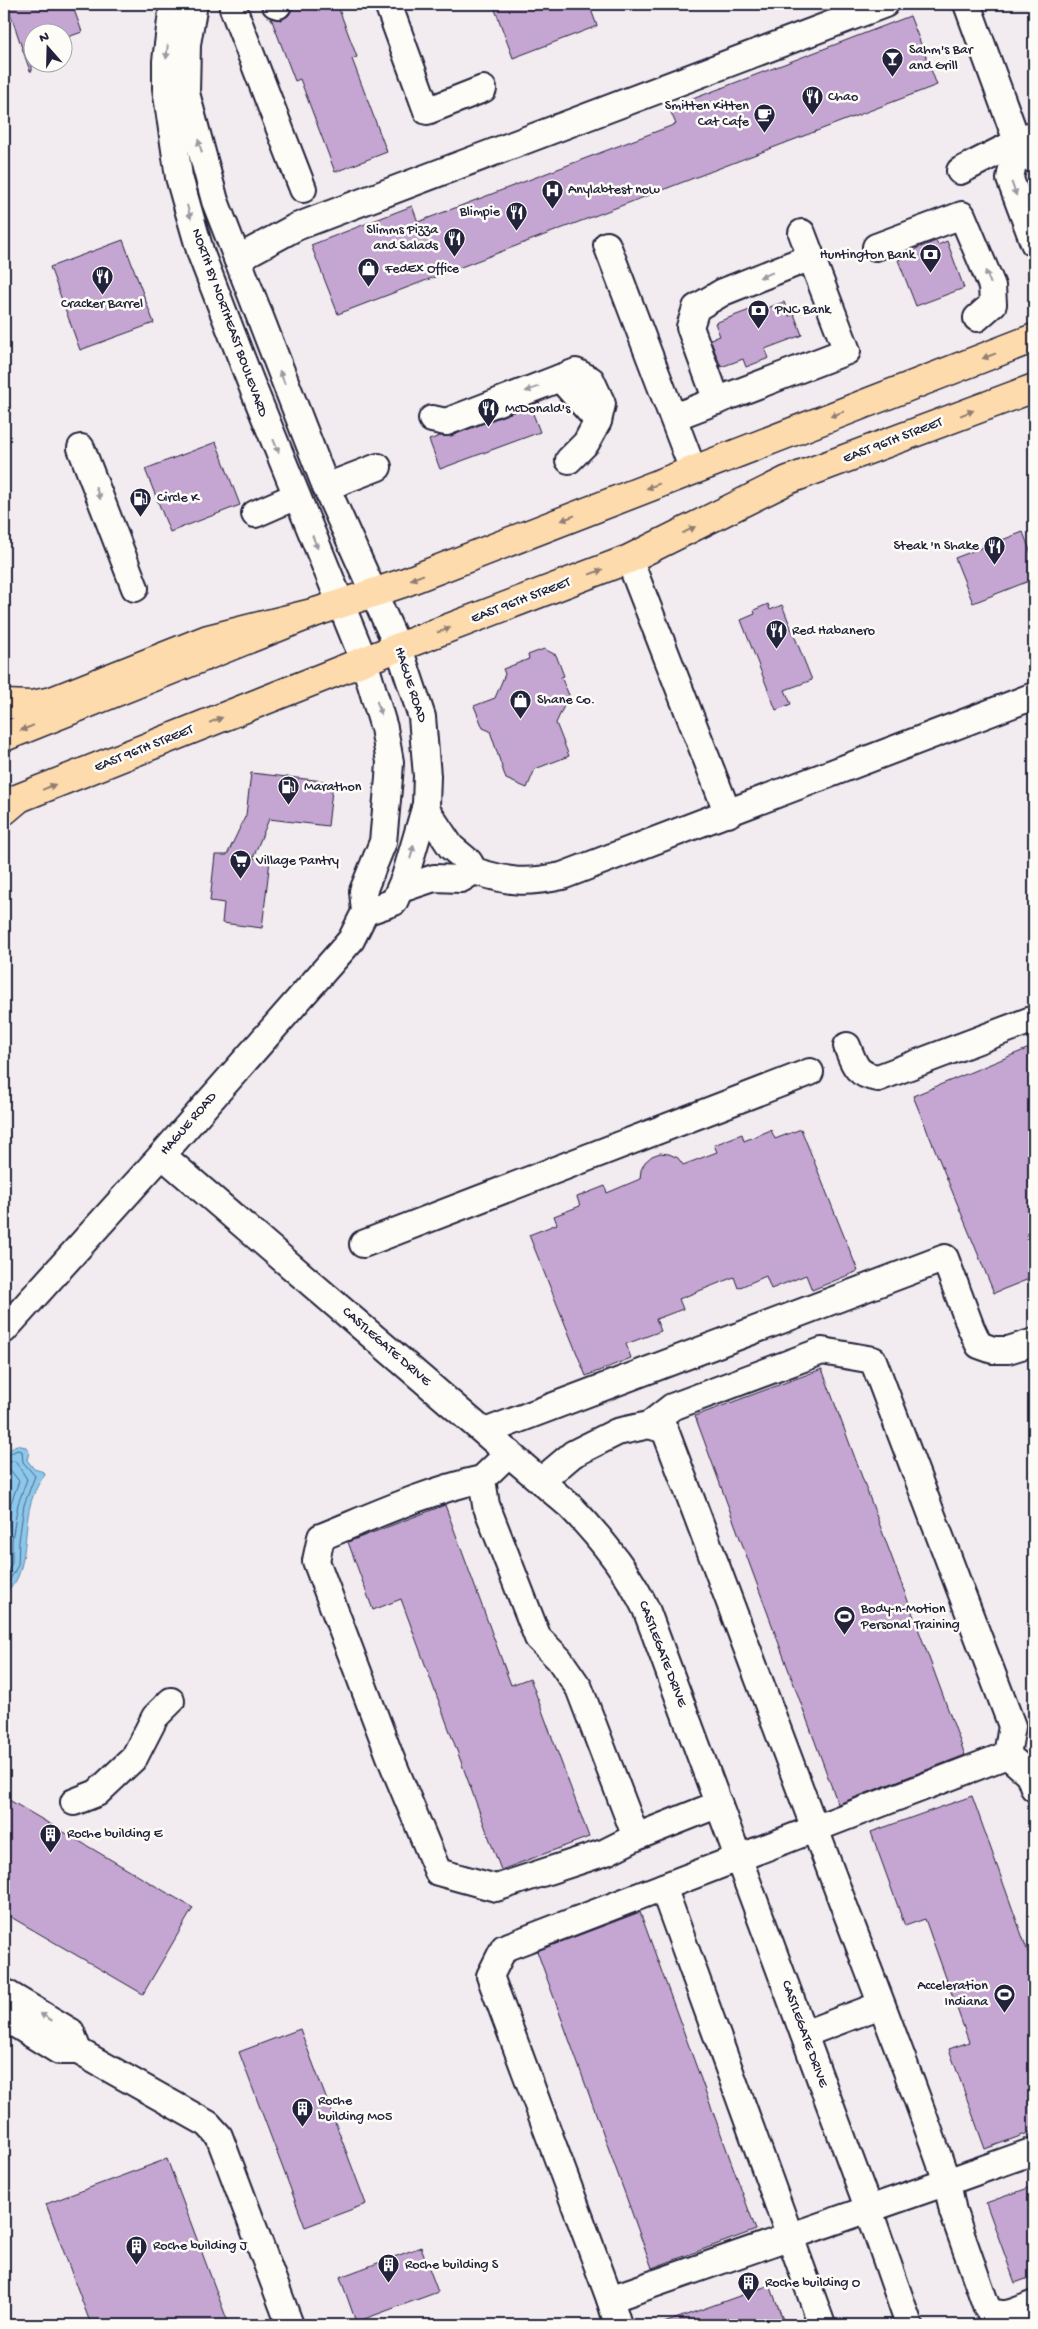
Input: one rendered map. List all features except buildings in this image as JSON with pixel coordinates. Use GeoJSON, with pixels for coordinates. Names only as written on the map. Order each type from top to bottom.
{"type":"FeatureCollection","features":[{"type":"Feature","properties":{"kind":"main road"},"geometry":{"type":"LineString","coordinates":[[4,704],[32,705],[52,701],[208,639],[336,615],[379,604],[693,470],[1034,338]]}},
{"type":"Feature","properties":{"kind":"main road","name":"EAST 96TH STREET"},"geometry":{"type":"LineString","coordinates":[[8,805],[364,661],[629,559],[788,480],[1034,388]]}},
{"type":"Feature","properties":{"kind":"main road"},"geometry":{"type":"LineString","coordinates":[[4,737],[336,615]]}},
{"type":"Feature","properties":{"kind":"street","name":"NORTH BY NORTHEAST BOULEVARD"},"geometry":{"type":"LineString","coordinates":[[173,4],[166,61],[166,88],[179,177],[207,270],[296,496],[336,615]]}},
{"type":"Feature","properties":{"kind":"street","name":"NORTH BY NORTHEAST BOULEVARD"},"geometry":{"type":"LineString","coordinates":[[194,4],[187,44],[186,93],[215,201],[326,487],[379,604]]}},
{"type":"Feature","properties":{"kind":"street"},"geometry":{"type":"LineString","coordinates":[[388,4],[427,111],[483,89]]}},
{"type":"Feature","properties":{"kind":"street"},"geometry":{"type":"LineString","coordinates":[[237,259],[296,227],[884,4]]}},
{"type":"Feature","properties":{"kind":"street"},"geometry":{"type":"LineString","coordinates":[[967,4],[1029,145]]}},
{"type":"Feature","properties":{"kind":"street"},"geometry":{"type":"LineString","coordinates":[[233,8],[303,189]]}},
{"type":"Feature","properties":{"kind":"street"},"geometry":{"type":"LineString","coordinates":[[960,171],[1029,145]]}},
{"type":"Feature","properties":{"kind":"street"},"geometry":{"type":"LineString","coordinates":[[1029,145],[1010,179],[1034,243]]}},
{"type":"Feature","properties":{"kind":"street"},"geometry":{"type":"LineString","coordinates":[[876,247],[962,215],[992,286],[993,304],[977,318]]}},
{"type":"Feature","properties":{"kind":"street"},"geometry":{"type":"LineString","coordinates":[[674,417],[847,351],[802,233]]}},
{"type":"Feature","properties":{"kind":"street"},"geometry":{"type":"LineString","coordinates":[[607,246],[693,470]]}},
{"type":"Feature","properties":{"kind":"street"},"geometry":{"type":"LineString","coordinates":[[717,401],[690,328],[696,308],[723,292],[811,257]]}},
{"type":"Feature","properties":{"kind":"street"},"geometry":{"type":"LineString","coordinates":[[432,419],[446,422],[576,372],[591,380],[602,404],[598,421],[586,443],[569,460]]}},
{"type":"Feature","properties":{"kind":"street"},"geometry":{"type":"LineString","coordinates":[[81,448],[135,588]]}},
{"type":"Feature","properties":{"kind":"street"},"geometry":{"type":"LineString","coordinates":[[326,487],[378,467]]}},
{"type":"Feature","properties":{"kind":"street"},"geometry":{"type":"LineString","coordinates":[[255,514],[296,496]]}},
{"type":"Feature","properties":{"kind":"street"},"geometry":{"type":"LineString","coordinates":[[629,559],[728,814]]}},
{"type":"Feature","properties":{"kind":"street","name":"HAGUE ROAD"},"geometry":{"type":"LineString","coordinates":[[365,912],[394,902],[401,889],[425,808],[427,776],[424,731],[414,689],[399,648],[379,604]]}},
{"type":"Feature","properties":{"kind":"street","name":"HAGUE ROAD"},"geometry":{"type":"LineString","coordinates":[[4,1330],[333,963],[351,940],[365,912],[364,891],[383,842],[389,796],[390,762],[382,714],[364,661],[336,615]]}},
{"type":"Feature","properties":{"kind":"street"},"geometry":{"type":"LineString","coordinates":[[425,808],[451,847],[469,862],[474,871],[514,882],[541,881],[562,876],[728,814],[1034,696]]}},
{"type":"Feature","properties":{"kind":"street"},"geometry":{"type":"LineString","coordinates":[[401,889],[434,878],[461,879],[474,871]]}},
{"type":"Feature","properties":{"kind":"street"},"geometry":{"type":"LineString","coordinates":[[846,1046],[856,1068],[867,1077],[878,1078],[1034,1019]]}},
{"type":"Feature","properties":{"kind":"street"},"geometry":{"type":"LineString","coordinates":[[363,1244],[810,1072]]}},
{"type":"Feature","properties":{"kind":"street","name":"CASTLEGATE DRIVE"},"geometry":{"type":"LineString","coordinates":[[162,1155],[541,1480],[591,1527],[638,1592],[719,1804],[869,2210],[909,2325]]}},
{"type":"Feature","properties":{"kind":"street"},"geometry":{"type":"LineString","coordinates":[[485,1432],[945,1258],[971,1328],[980,1345],[992,1350],[1008,1350],[1034,1342]]}},
{"type":"Feature","properties":{"kind":"street"},"geometry":{"type":"LineString","coordinates":[[541,1480],[573,1454],[617,1432],[649,1424],[672,1407],[822,1351],[872,1360],[1012,1726],[1007,1755]]}},
{"type":"Feature","properties":{"kind":"street"},"geometry":{"type":"LineString","coordinates":[[649,1424],[665,1430],[947,2182],[952,2212],[987,2308],[999,2315],[1034,2304]]}},
{"type":"Feature","properties":{"kind":"street"},"geometry":{"type":"LineString","coordinates":[[509,1453],[482,1479],[460,1484],[321,1537],[316,1561],[391,1759],[438,1872],[496,1888],[606,1852],[636,1837],[719,1804]]}},
{"type":"Feature","properties":{"kind":"street"},"geometry":{"type":"LineString","coordinates":[[482,1479],[486,1505],[538,1638],[559,1659],[579,1688],[636,1837]]}},
{"type":"Feature","properties":{"kind":"street"},"geometry":{"type":"LineString","coordinates":[[74,1802],[98,1793],[134,1758],[155,1717],[171,1701]]}},
{"type":"Feature","properties":{"kind":"street"},"geometry":{"type":"LineString","coordinates":[[1007,1755],[1029,1774],[1034,1788]]}},
{"type":"Feature","properties":{"kind":"street"},"geometry":{"type":"LineString","coordinates":[[618,2325],[490,1976],[504,1948],[1007,1755]]}},
{"type":"Feature","properties":{"kind":"street"},"geometry":{"type":"LineString","coordinates":[[663,1887],[822,2325]]}},
{"type":"Feature","properties":{"kind":"street"},"geometry":{"type":"LineString","coordinates":[[4,1992],[70,2032],[78,2050]]}},
{"type":"Feature","properties":{"kind":"street"},"geometry":{"type":"LineString","coordinates":[[804,2034],[881,2005]]}},
{"type":"Feature","properties":{"kind":"street"},"geometry":{"type":"LineString","coordinates":[[4,2017],[60,2051],[78,2050],[208,2124],[219,2136],[290,2325]]}},
{"type":"Feature","properties":{"kind":"street"},"geometry":{"type":"LineString","coordinates":[[610,2299],[1034,2151]]}},
{"type":"Feature","properties":{"kind":"water"},"geometry":{"type":"Polygon","coordinates":[[[16,1445],[26,1447],[29,1452],[27,1460],[34,1469],[44,1472],[45,1475],[36,1489],[30,1506],[21,1567],[12,1586],[4,1591],[4,1455],[16,1445]]]}},
{"type":"Feature","properties":{"kind":"place","name":"Sahm's Bar and Grill"},"geometry":{"type":"Point","coordinates":[893,77]}},
{"type":"Feature","properties":{"kind":"place","name":"Chao"},"geometry":{"type":"Point","coordinates":[812,116]}},
{"type":"Feature","properties":{"kind":"place","name":"Smitten Kitten Cat Cafe"},"geometry":{"type":"Point","coordinates":[765,133]}},
{"type":"Feature","properties":{"kind":"place","name":"Anylabtest now"},"geometry":{"type":"Point","coordinates":[552,209]}},
{"type":"Feature","properties":{"kind":"place","name":"Blimpie"},"geometry":{"type":"Point","coordinates":[516,231]}},
{"type":"Feature","properties":{"kind":"place","name":"Slimms Pizza and Salads"},"geometry":{"type":"Point","coordinates":[454,257]}},
{"type":"Feature","properties":{"kind":"place","name":"Huntington Bank"},"geometry":{"type":"Point","coordinates":[931,274]}},
{"type":"Feature","properties":{"kind":"place","name":"FedEx Office"},"geometry":{"type":"Point","coordinates":[369,288]}},
{"type":"Feature","properties":{"kind":"place","name":"Cracker Barrel"},"geometry":{"type":"Point","coordinates":[102,295]}},
{"type":"Feature","properties":{"kind":"place","name":"PNC Bank"},"geometry":{"type":"Point","coordinates":[759,329]}},
{"type":"Feature","properties":{"kind":"place","name":"McDonald's"},"geometry":{"type":"Point","coordinates":[489,428]}},
{"type":"Feature","properties":{"kind":"place","name":"Circle K"},"geometry":{"type":"Point","coordinates":[141,517]}},
{"type":"Feature","properties":{"kind":"place","name":"Steak 'n Shake"},"geometry":{"type":"Point","coordinates":[995,565]}},
{"type":"Feature","properties":{"kind":"place","name":"Red Habanero"},"geometry":{"type":"Point","coordinates":[776,650]}},
{"type":"Feature","properties":{"kind":"place","name":"Shane Co."},"geometry":{"type":"Point","coordinates":[521,719]}},
{"type":"Feature","properties":{"kind":"place","name":"Marathon"},"geometry":{"type":"Point","coordinates":[288,806]}},
{"type":"Feature","properties":{"kind":"place","name":"Village Pantry"},"geometry":{"type":"Point","coordinates":[240,880]}},
{"type":"Feature","properties":{"kind":"place","name":"Body-n-Motion Personal Training"},"geometry":{"type":"Point","coordinates":[845,1636]}},
{"type":"Feature","properties":{"kind":"place","name":"Roche building E"},"geometry":{"type":"Point","coordinates":[51,1853]}},
{"type":"Feature","properties":{"kind":"place","name":"Acceleration Indiana"},"geometry":{"type":"Point","coordinates":[1004,2013]}},
{"type":"Feature","properties":{"kind":"place","name":"Roche building M05"},"geometry":{"type":"Point","coordinates":[302,2128]}},
{"type":"Feature","properties":{"kind":"place","name":"Roche building J"},"geometry":{"type":"Point","coordinates":[137,2265]}},
{"type":"Feature","properties":{"kind":"place","name":"Roche building S"},"geometry":{"type":"Point","coordinates":[389,2284]}},
{"type":"Feature","properties":{"kind":"place","name":"Roche building O"},"geometry":{"type":"Point","coordinates":[749,2302]}}]}
